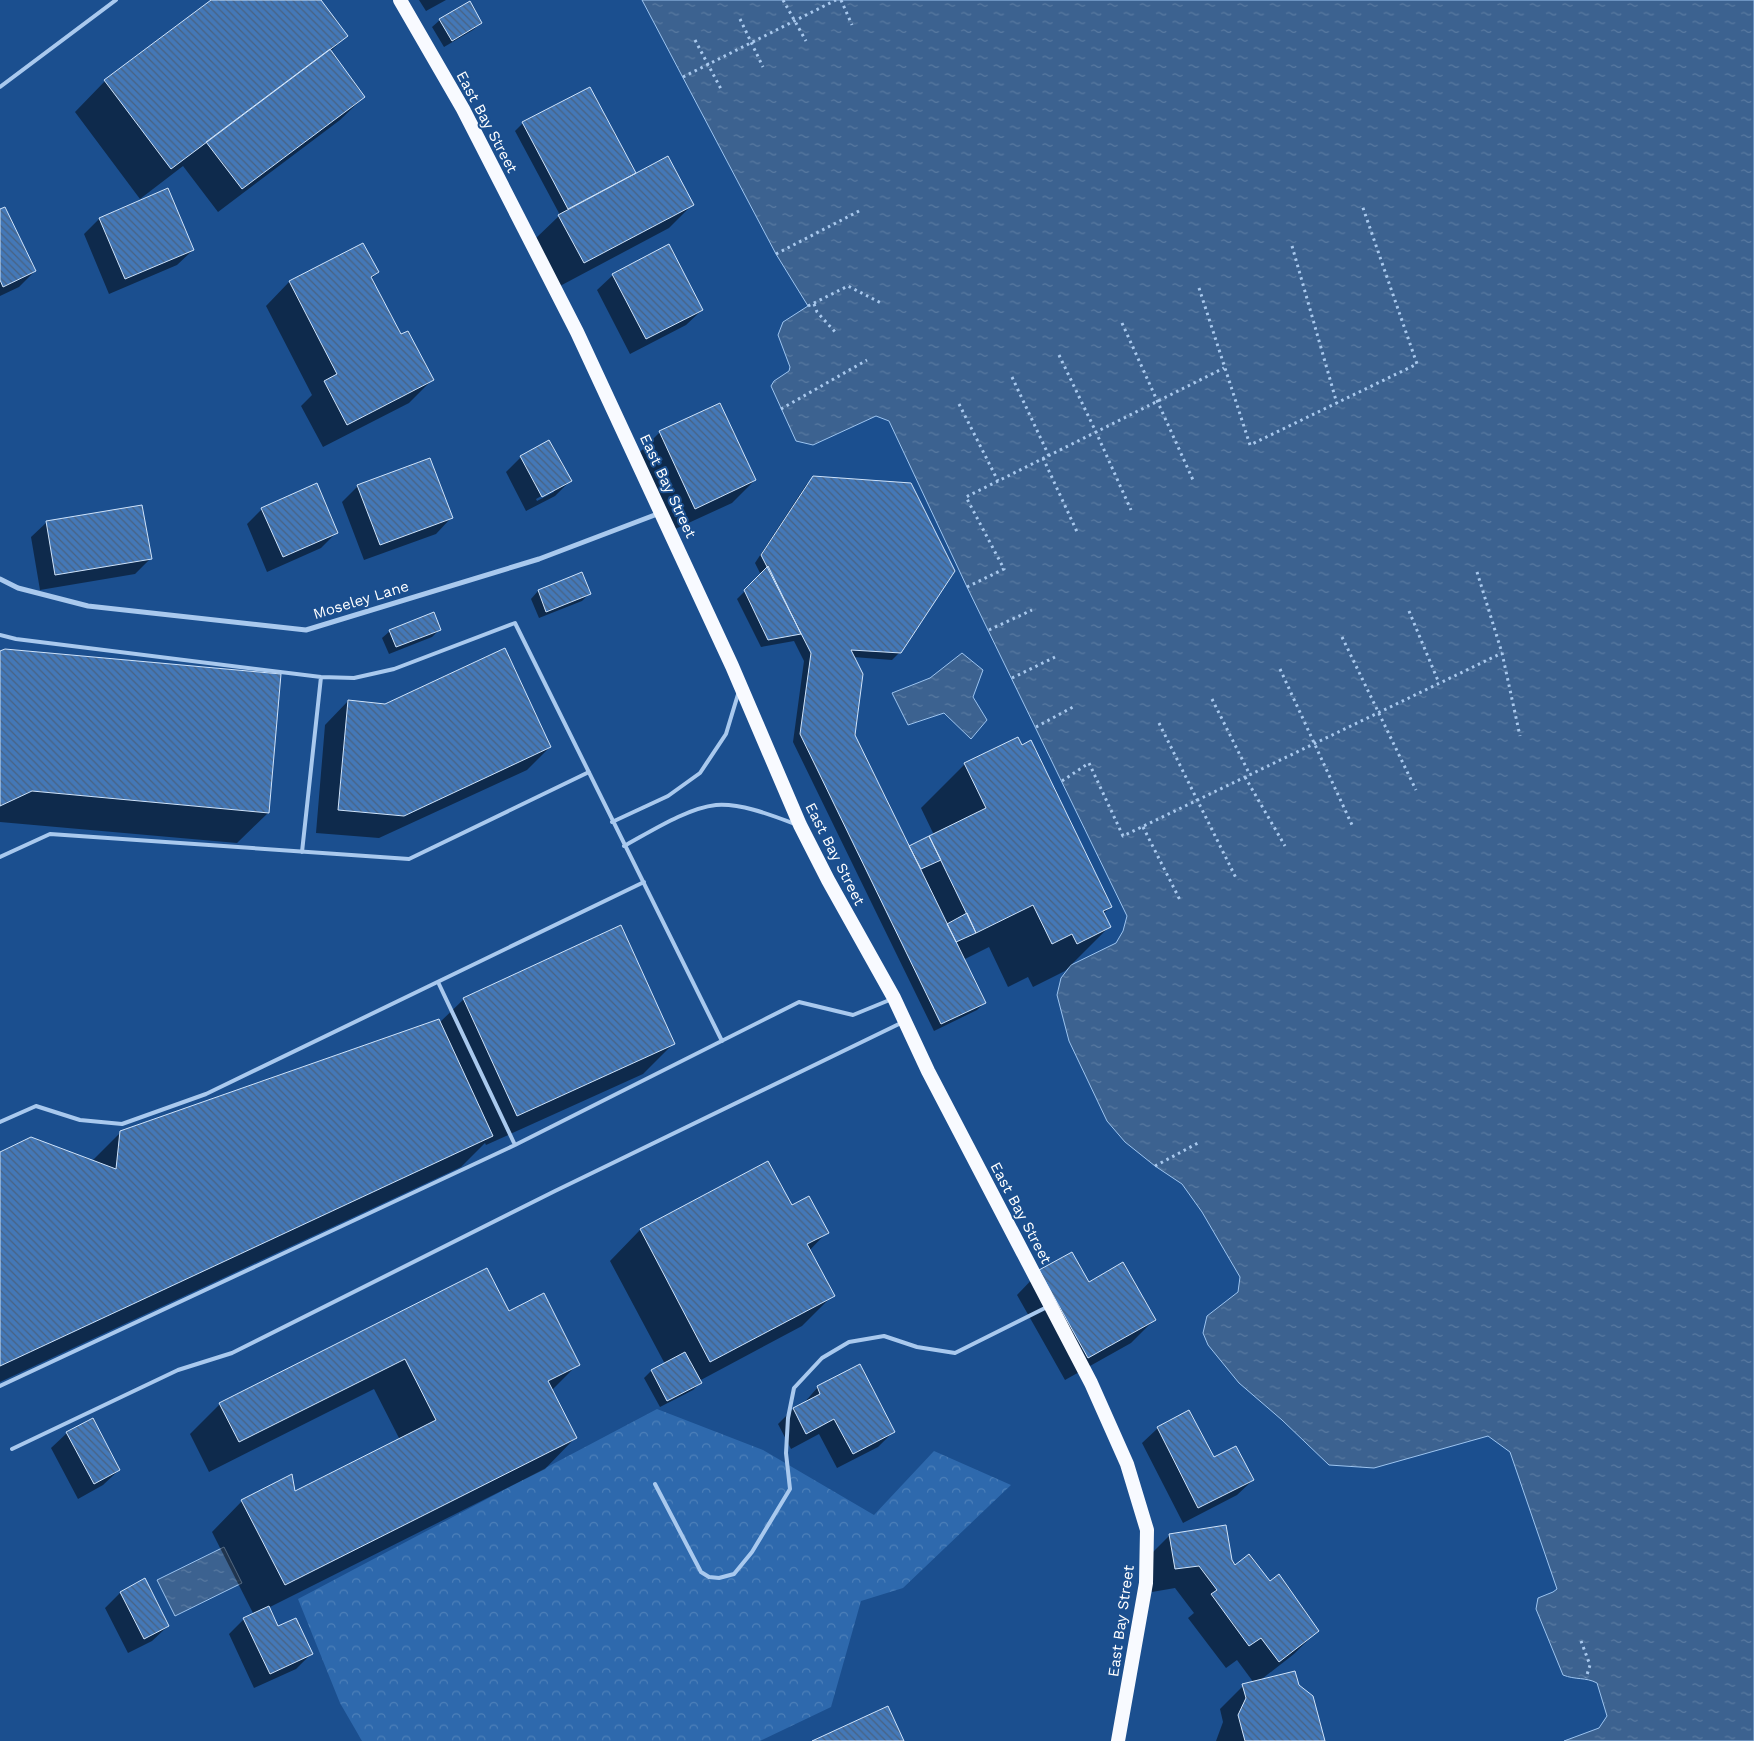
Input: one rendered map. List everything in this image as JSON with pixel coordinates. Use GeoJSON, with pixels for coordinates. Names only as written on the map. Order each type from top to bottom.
{"type":"FeatureCollection","features":[{"type":"Feature","properties":{"kind":"highway","name":"East Bay Street"},"geometry":{"type":"LineString","coordinates":[[400,0],[463,110],[578,332],[732,666],[800,825],[828,880],[906,1021],[928,1071],[1091,1383],[1127,1464],[1147,1530],[1146,1583],[1118,1741]]}},
{"type":"Feature","properties":{"kind":"street","name":"Moseley Lane"},"geometry":{"type":"LineString","coordinates":[[0,579],[18,588],[88,606],[306,630],[539,559],[662,512]]}},
{"type":"Feature","properties":{"kind":"lane"},"geometry":{"type":"LineString","coordinates":[[0,87],[116,0]]}},
{"type":"Feature","properties":{"kind":"lane"},"geometry":{"type":"LineString","coordinates":[[0,635],[16,639],[321,677],[354,678],[394,669],[515,623],[722,1041]]}},
{"type":"Feature","properties":{"kind":"lane"},"geometry":{"type":"LineString","coordinates":[[302,852],[321,677]]}},
{"type":"Feature","properties":{"kind":"lane"},"geometry":{"type":"LineString","coordinates":[[612,822],[668,796],[700,773],[726,734],[732,708],[740,687]]}},
{"type":"Feature","properties":{"kind":"lane"},"geometry":{"type":"LineString","coordinates":[[0,856],[50,834],[410,859],[589,772]]}},
{"type":"Feature","properties":{"kind":"lane"},"geometry":{"type":"LineString","coordinates":[[624,846],[694,810],[717,805],[755,810],[800,825]]}},
{"type":"Feature","properties":{"kind":"lane"},"geometry":{"type":"LineString","coordinates":[[0,1122],[36,1106],[80,1120],[122,1124],[206,1094],[644,882]]}},
{"type":"Feature","properties":{"kind":"lane"},"geometry":{"type":"LineString","coordinates":[[438,982],[515,1145]]}},
{"type":"Feature","properties":{"kind":"lane"},"geometry":{"type":"LineString","coordinates":[[0,1386],[515,1145],[799,1002],[853,1014],[894,998]]}},
{"type":"Feature","properties":{"kind":"lane"},"geometry":{"type":"LineString","coordinates":[[12,1449],[178,1370],[232,1353],[555,1191],[906,1021]]}},
{"type":"Feature","properties":{"kind":"lane"},"geometry":{"type":"LineString","coordinates":[[655,1484],[701,1572],[709,1577],[719,1578],[734,1574],[752,1552],[790,1489],[786,1453],[788,1418],[794,1388],[822,1358],[849,1342],[884,1336],[917,1346],[956,1353],[1051,1305]]}},
{"type":"Feature","properties":{"kind":"path"},"geometry":{"type":"LineString","coordinates":[[784,0],[806,40]]}},
{"type":"Feature","properties":{"kind":"path"},"geometry":{"type":"LineString","coordinates":[[683,77],[836,0]]}},
{"type":"Feature","properties":{"kind":"path"},"geometry":{"type":"LineString","coordinates":[[841,0],[852,25]]}},
{"type":"Feature","properties":{"kind":"path"},"geometry":{"type":"LineString","coordinates":[[740,19],[763,66]]}},
{"type":"Feature","properties":{"kind":"path"},"geometry":{"type":"LineString","coordinates":[[696,40],[720,89]]}},
{"type":"Feature","properties":{"kind":"path"},"geometry":{"type":"LineString","coordinates":[[1200,288],[1250,445],[1417,364],[1362,205]]}},
{"type":"Feature","properties":{"kind":"path"},"geometry":{"type":"LineString","coordinates":[[776,254],[861,210]]}},
{"type":"Feature","properties":{"kind":"path"},"geometry":{"type":"LineString","coordinates":[[1292,246],[1337,404]]}},
{"type":"Feature","properties":{"kind":"path"},"geometry":{"type":"LineString","coordinates":[[808,306],[848,286],[881,303]]}},
{"type":"Feature","properties":{"kind":"path"},"geometry":{"type":"LineString","coordinates":[[814,304],[817,312],[836,333]]}},
{"type":"Feature","properties":{"kind":"path"},"geometry":{"type":"LineString","coordinates":[[1122,323],[1193,480]]}},
{"type":"Feature","properties":{"kind":"path"},"geometry":{"type":"LineString","coordinates":[[1058,355],[1096,432],[1131,510]]}},
{"type":"Feature","properties":{"kind":"path"},"geometry":{"type":"LineString","coordinates":[[781,408],[867,360]]}},
{"type":"Feature","properties":{"kind":"path"},"geometry":{"type":"LineString","coordinates":[[967,587],[1004,569],[966,497],[1224,368]]}},
{"type":"Feature","properties":{"kind":"path"},"geometry":{"type":"LineString","coordinates":[[1012,377],[1048,456]]}},
{"type":"Feature","properties":{"kind":"path"},"geometry":{"type":"LineString","coordinates":[[959,404],[998,481]]}},
{"type":"Feature","properties":{"kind":"path"},"geometry":{"type":"LineString","coordinates":[[1043,458],[1078,534]]}},
{"type":"Feature","properties":{"kind":"path"},"geometry":{"type":"LineString","coordinates":[[1477,572],[1502,653],[1520,736]]}},
{"type":"Feature","properties":{"kind":"path"},"geometry":{"type":"LineString","coordinates":[[989,630],[1032,610]]}},
{"type":"Feature","properties":{"kind":"path"},"geometry":{"type":"LineString","coordinates":[[1409,611],[1439,683]]}},
{"type":"Feature","properties":{"kind":"path"},"geometry":{"type":"LineString","coordinates":[[1342,637],[1416,790]]}},
{"type":"Feature","properties":{"kind":"path"},"geometry":{"type":"LineString","coordinates":[[1062,781],[1089,763],[1123,836],[1502,653]]}},
{"type":"Feature","properties":{"kind":"path"},"geometry":{"type":"LineString","coordinates":[[1012,678],[1055,657]]}},
{"type":"Feature","properties":{"kind":"path"},"geometry":{"type":"LineString","coordinates":[[1280,669],[1352,825]]}},
{"type":"Feature","properties":{"kind":"path"},"geometry":{"type":"LineString","coordinates":[[1212,699],[1250,775]]}},
{"type":"Feature","properties":{"kind":"path"},"geometry":{"type":"LineString","coordinates":[[1036,728],[1073,707]]}},
{"type":"Feature","properties":{"kind":"path"},"geometry":{"type":"LineString","coordinates":[[1159,724],[1236,878]]}},
{"type":"Feature","properties":{"kind":"path"},"geometry":{"type":"LineString","coordinates":[[1245,777],[1285,846]]}},
{"type":"Feature","properties":{"kind":"path"},"geometry":{"type":"LineString","coordinates":[[1143,827],[1181,902]]}},
{"type":"Feature","properties":{"kind":"path"},"geometry":{"type":"LineString","coordinates":[[1155,1166],[1198,1143]]}},
{"type":"Feature","properties":{"kind":"path"},"geometry":{"type":"LineString","coordinates":[[1581,1641],[1590,1665],[1586,1678]]}},
{"type":"Feature","properties":{"kind":"green space"},"geometry":{"type":"Polygon","coordinates":[[[657,1409],[763,1450],[874,1515],[934,1451],[1011,1485],[903,1588],[861,1601],[831,1707],[760,1741],[362,1741],[340,1703],[298,1599],[657,1409]]]}},
{"type":"Feature","properties":{"kind":"water"},"geometry":{"type":"Polygon","coordinates":[[[642,0],[1754,0],[1754,1741],[1564,1741],[1599,1728],[1607,1716],[1597,1683],[1563,1675],[1536,1609],[1538,1598],[1557,1589],[1510,1452],[1488,1436],[1374,1468],[1329,1465],[1282,1420],[1239,1383],[1208,1345],[1203,1333],[1207,1316],[1238,1292],[1240,1277],[1202,1212],[1182,1184],[1155,1166],[1125,1142],[1107,1121],[1069,1041],[1057,995],[1061,978],[1071,965],[1116,943],[1123,931],[1127,916],[967,587],[889,421],[876,416],[813,445],[796,441],[771,386],[774,381],[789,371],[790,367],[778,335],[783,322],[808,306],[776,254],[642,0]]]}},
{"type":"Feature","properties":{"kind":"water"},"geometry":{"type":"Polygon","coordinates":[[[962,653],[983,670],[973,697],[987,720],[971,739],[944,713],[908,725],[892,693],[930,678],[962,653]]]}},
{"type":"Feature","properties":{"kind":"water"},"geometry":{"type":"Polygon","coordinates":[[[224,1547],[242,1583],[175,1616],[157,1580],[224,1547]]]}},
{"type":"Feature","properties":{"kind":"building"},"geometry":{"type":"Polygon","coordinates":[[[211,0],[321,0],[348,36],[171,169],[104,80],[211,0]]]}},
{"type":"Feature","properties":{"kind":"building"},"geometry":{"type":"Polygon","coordinates":[[[470,1],[482,23],[452,41],[439,19],[470,1]]]}},
{"type":"Feature","properties":{"kind":"building"},"geometry":{"type":"Polygon","coordinates":[[[330,49],[365,97],[242,189],[206,142],[330,49]]]}},
{"type":"Feature","properties":{"kind":"building"},"geometry":{"type":"Polygon","coordinates":[[[590,87],[636,173],[568,209],[522,122],[590,87]]]}},
{"type":"Feature","properties":{"kind":"building"},"geometry":{"type":"Polygon","coordinates":[[[668,156],[694,205],[584,263],[558,215],[668,156]]]}},
{"type":"Feature","properties":{"kind":"building"},"geometry":{"type":"Polygon","coordinates":[[[168,188],[194,250],[125,279],[99,218],[168,188]]]}},
{"type":"Feature","properties":{"kind":"building"},"geometry":{"type":"Polygon","coordinates":[[[5,207],[36,271],[3,287],[0,280],[0,209],[5,207]]]}},
{"type":"Feature","properties":{"kind":"building"},"geometry":{"type":"Polygon","coordinates":[[[363,243],[379,272],[371,277],[401,334],[408,331],[434,380],[347,425],[324,381],[337,374],[289,281],[363,243]]]}},
{"type":"Feature","properties":{"kind":"building"},"geometry":{"type":"Polygon","coordinates":[[[669,244],[703,310],[646,339],[612,274],[669,244]]]}},
{"type":"Feature","properties":{"kind":"building"},"geometry":{"type":"Polygon","coordinates":[[[720,403],[756,480],[695,509],[659,431],[720,403]]]}},
{"type":"Feature","properties":{"kind":"building"},"geometry":{"type":"Polygon","coordinates":[[[549,440],[572,481],[542,497],[520,456],[549,440]]]}},
{"type":"Feature","properties":{"kind":"building"},"geometry":{"type":"Polygon","coordinates":[[[430,458],[453,518],[380,545],[357,485],[430,458]]]}},
{"type":"Feature","properties":{"kind":"building"},"geometry":{"type":"Polygon","coordinates":[[[813,476],[911,483],[955,571],[901,653],[851,650],[863,674],[855,735],[986,1003],[941,1024],[800,734],[811,653],[761,555],[813,476]]]}},
{"type":"Feature","properties":{"kind":"building"},"geometry":{"type":"Polygon","coordinates":[[[317,483],[338,533],[283,557],[261,508],[317,483]]]}},
{"type":"Feature","properties":{"kind":"building"},"geometry":{"type":"Polygon","coordinates":[[[142,505],[152,559],[55,575],[46,521],[142,505]]]}},
{"type":"Feature","properties":{"kind":"building"},"geometry":{"type":"Polygon","coordinates":[[[768,566],[801,634],[768,640],[744,590],[768,566]]]}},
{"type":"Feature","properties":{"kind":"building"},"geometry":{"type":"Polygon","coordinates":[[[582,572],[591,594],[546,612],[538,590],[582,572]]]}},
{"type":"Feature","properties":{"kind":"building"},"geometry":{"type":"Polygon","coordinates":[[[434,612],[441,630],[396,647],[389,630],[434,612]]]}},
{"type":"Feature","properties":{"kind":"building"},"geometry":{"type":"Polygon","coordinates":[[[505,648],[551,747],[404,816],[338,810],[348,700],[385,704],[505,648]]]}},
{"type":"Feature","properties":{"kind":"building"},"geometry":{"type":"Polygon","coordinates":[[[5,649],[281,674],[269,813],[32,791],[0,806],[0,651],[5,649]]]}},
{"type":"Feature","properties":{"kind":"building"},"geometry":{"type":"Polygon","coordinates":[[[1018,737],[1022,745],[1031,740],[1112,907],[1103,911],[1111,927],[1077,944],[1072,934],[1052,944],[1033,905],[976,933],[929,836],[986,808],[964,763],[1018,737]]]}},
{"type":"Feature","properties":{"kind":"building"},"geometry":{"type":"Polygon","coordinates":[[[929,836],[941,860],[921,869],[909,846],[929,836]]]}},
{"type":"Feature","properties":{"kind":"building"},"geometry":{"type":"Polygon","coordinates":[[[967,913],[976,933],[956,942],[947,924],[967,913]]]}},
{"type":"Feature","properties":{"kind":"building"},"geometry":{"type":"Polygon","coordinates":[[[621,925],[675,1044],[517,1116],[463,998],[621,925]]]}},
{"type":"Feature","properties":{"kind":"building"},"geometry":{"type":"Polygon","coordinates":[[[439,1019],[493,1136],[0,1366],[0,1152],[31,1137],[116,1169],[120,1131],[439,1019]]]}},
{"type":"Feature","properties":{"kind":"building"},"geometry":{"type":"Polygon","coordinates":[[[768,1161],[792,1205],[809,1196],[829,1233],[807,1244],[835,1296],[710,1362],[640,1229],[768,1161]]]}},
{"type":"Feature","properties":{"kind":"building"},"geometry":{"type":"Polygon","coordinates":[[[1072,1252],[1089,1282],[1123,1262],[1156,1320],[1088,1358],[1039,1270],[1072,1252]]]}},
{"type":"Feature","properties":{"kind":"building"},"geometry":{"type":"Polygon","coordinates":[[[487,1268],[509,1311],[544,1293],[580,1365],[548,1381],[577,1438],[285,1585],[241,1500],[292,1474],[295,1491],[436,1420],[405,1359],[239,1442],[219,1403],[487,1268]]]}},
{"type":"Feature","properties":{"kind":"building"},"geometry":{"type":"Polygon","coordinates":[[[685,1352],[702,1383],[667,1401],[651,1370],[685,1352]]]}},
{"type":"Feature","properties":{"kind":"building"},"geometry":{"type":"Polygon","coordinates":[[[860,1364],[895,1432],[853,1454],[834,1419],[806,1434],[793,1408],[820,1394],[817,1386],[860,1364]]]}},
{"type":"Feature","properties":{"kind":"building"},"geometry":{"type":"Polygon","coordinates":[[[1189,1410],[1214,1457],[1236,1446],[1254,1480],[1198,1508],[1157,1427],[1189,1410]]]}},
{"type":"Feature","properties":{"kind":"building"},"geometry":{"type":"Polygon","coordinates":[[[93,1418],[120,1470],[94,1484],[66,1432],[93,1418]]]}},
{"type":"Feature","properties":{"kind":"building"},"geometry":{"type":"Polygon","coordinates":[[[1226,1525],[1232,1560],[1235,1565],[1249,1554],[1270,1581],[1279,1574],[1319,1631],[1279,1662],[1261,1638],[1249,1646],[1211,1594],[1217,1590],[1199,1566],[1175,1569],[1169,1534],[1226,1525]]]}},
{"type":"Feature","properties":{"kind":"building"},"geometry":{"type":"Polygon","coordinates":[[[145,1578],[169,1626],[144,1639],[120,1592],[145,1578]]]}},
{"type":"Feature","properties":{"kind":"building"},"geometry":{"type":"Polygon","coordinates":[[[269,1606],[278,1626],[296,1618],[313,1654],[270,1674],[243,1618],[269,1606]]]}},
{"type":"Feature","properties":{"kind":"building"},"geometry":{"type":"Polygon","coordinates":[[[1295,1671],[1299,1685],[1313,1696],[1325,1741],[1245,1741],[1238,1715],[1246,1698],[1242,1684],[1295,1671]]]}},
{"type":"Feature","properties":{"kind":"building"},"geometry":{"type":"Polygon","coordinates":[[[888,1706],[904,1741],[812,1741],[888,1706]]]}}]}
